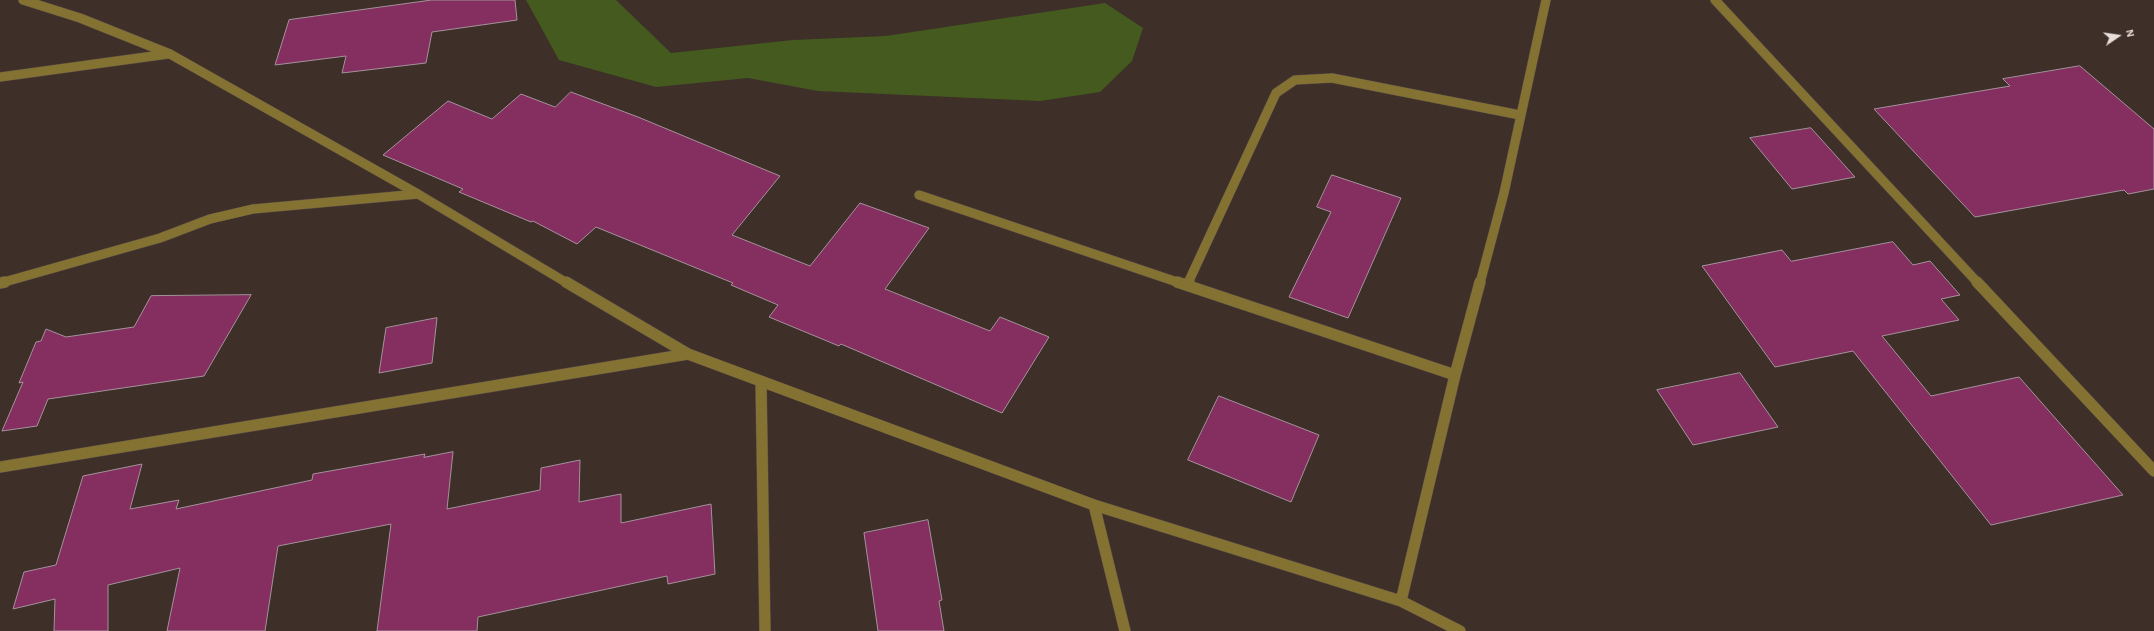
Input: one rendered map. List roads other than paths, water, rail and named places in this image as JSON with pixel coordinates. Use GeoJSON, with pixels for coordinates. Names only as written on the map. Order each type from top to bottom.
{"type":"FeatureCollection","features":[{"type":"Feature","properties":{"kind":"street"},"geometry":{"type":"LineString","coordinates":[[23,0],[80,18],[170,54],[418,194],[688,354],[1094,505],[1401,601],[1460,631]]}},
{"type":"Feature","properties":{"kind":"street"},"geometry":{"type":"LineString","coordinates":[[1401,601],[1455,375],[1504,193],[1546,0]]}},
{"type":"Feature","properties":{"kind":"street"},"geometry":{"type":"LineString","coordinates":[[1715,0],[2154,472]]}},
{"type":"Feature","properties":{"kind":"street"},"geometry":{"type":"LineString","coordinates":[[0,77],[170,54]]}},
{"type":"Feature","properties":{"kind":"street"},"geometry":{"type":"LineString","coordinates":[[1188,285],[1276,92],[1295,80],[1332,78],[1520,115]]}},
{"type":"Feature","properties":{"kind":"street"},"geometry":{"type":"LineString","coordinates":[[0,283],[160,238],[210,219],[253,209],[418,194]]}},
{"type":"Feature","properties":{"kind":"street"},"geometry":{"type":"LineString","coordinates":[[919,195],[1455,375]]}},
{"type":"Feature","properties":{"kind":"street"},"geometry":{"type":"LineString","coordinates":[[0,467],[688,354]]}},
{"type":"Feature","properties":{"kind":"street"},"geometry":{"type":"LineString","coordinates":[[761,382],[765,631]]}},
{"type":"Feature","properties":{"kind":"street"},"geometry":{"type":"LineString","coordinates":[[1094,505],[1125,631]]}}]}
